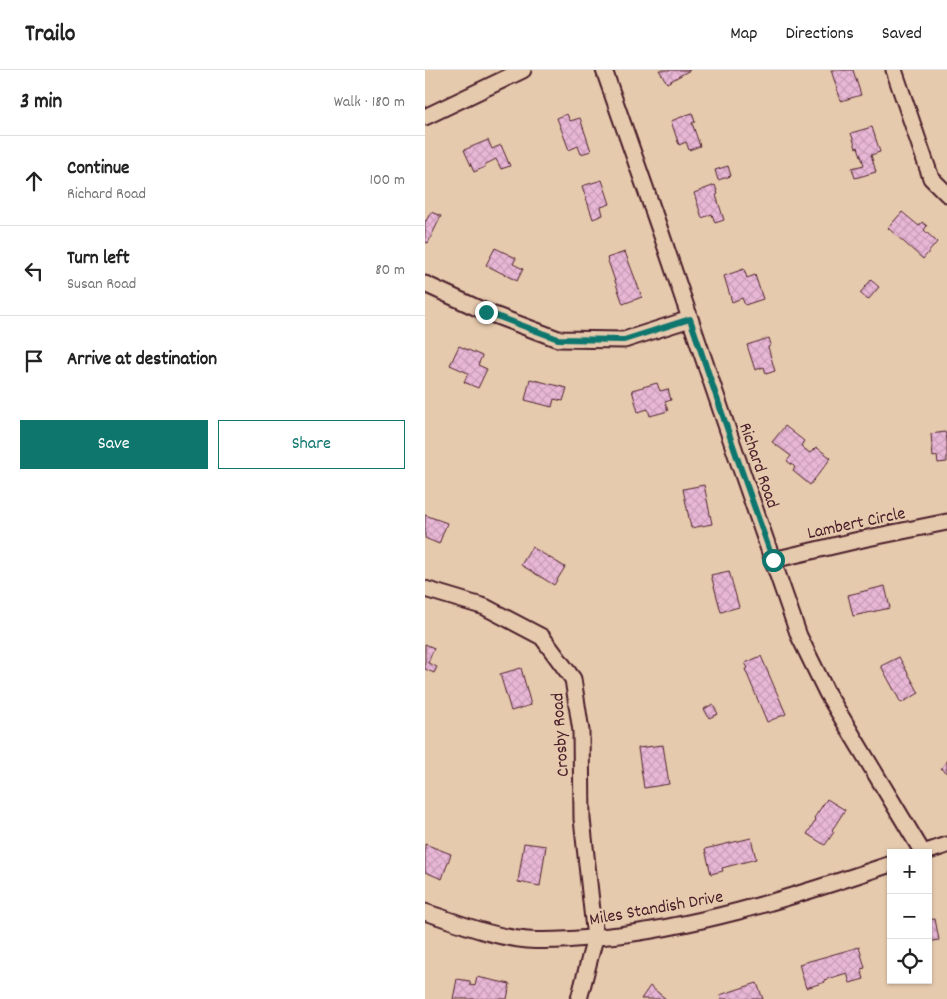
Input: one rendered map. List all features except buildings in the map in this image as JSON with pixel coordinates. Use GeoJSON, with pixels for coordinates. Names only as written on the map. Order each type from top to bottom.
{"type":"FeatureCollection","features":[{"type":"Feature","properties":{"kind":"street"},"geometry":{"type":"LineString","coordinates":[[425,117],[523,70]]}},
{"type":"Feature","properties":{"kind":"street","name":"Richard Road"},"geometry":{"type":"LineString","coordinates":[[604,70],[799,636],[827,693],[921,849]]}},
{"type":"Feature","properties":{"kind":"street"},"geometry":{"type":"LineString","coordinates":[[893,70],[931,178],[947,194]]}},
{"type":"Feature","properties":{"kind":"street"},"geometry":{"type":"LineString","coordinates":[[425,284],[486,312],[558,339],[624,340],[690,319]]}},
{"type":"Feature","properties":{"kind":"street","name":"Lambert Circle"},"geometry":{"type":"LineString","coordinates":[[773,560],[947,522]]}},
{"type":"Feature","properties":{"kind":"street","name":"Crosby Road"},"geometry":{"type":"LineString","coordinates":[[425,589],[485,607],[541,637],[573,678],[581,731],[581,818],[595,938]]}},
{"type":"Feature","properties":{"kind":"street"},"geometry":{"type":"LineString","coordinates":[[932,850],[947,846]]}},
{"type":"Feature","properties":{"kind":"street","name":"Miles Standish Drive"},"geometry":{"type":"LineString","coordinates":[[425,912],[489,934],[528,940],[595,938],[646,931],[723,915],[799,894],[887,865]]}},
{"type":"Feature","properties":{"kind":"street"},"geometry":{"type":"LineString","coordinates":[[579,999],[595,938]]}},
{"type":"Feature","properties":{"kind":"route"},"geometry":{"type":"LineString","coordinates":[[486,312],[558,339],[624,340],[690,319],[773,560]]}}]}
